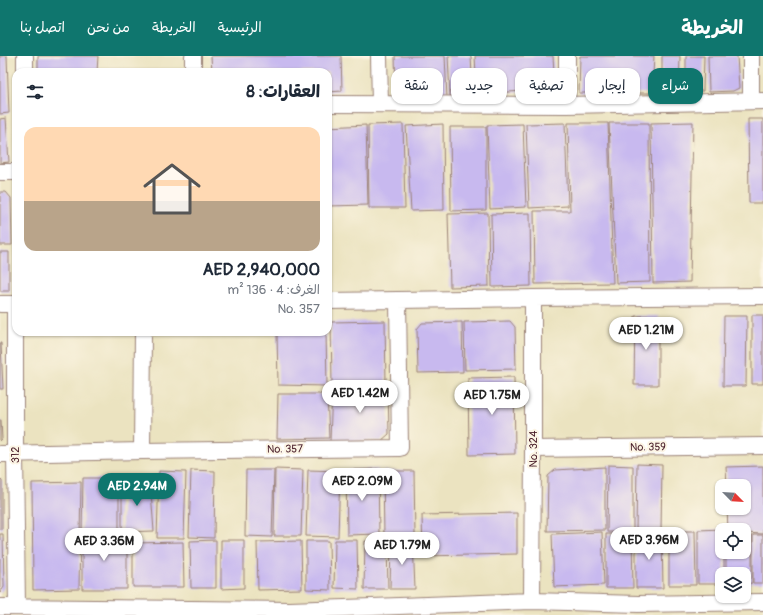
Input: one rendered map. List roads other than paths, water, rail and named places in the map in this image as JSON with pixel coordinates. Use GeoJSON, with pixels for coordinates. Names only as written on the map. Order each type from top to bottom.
{"type":"FeatureCollection","features":[{"type":"Feature","properties":{"kind":"street"},"geometry":{"type":"LineString","coordinates":[[25,56],[25,68]]}},
{"type":"Feature","properties":{"kind":"street"},"geometry":{"type":"LineString","coordinates":[[193,56],[193,68]]}},
{"type":"Feature","properties":{"kind":"street"},"geometry":{"type":"LineString","coordinates":[[379,56],[380,104]]}},
{"type":"Feature","properties":{"kind":"street"},"geometry":{"type":"LineString","coordinates":[[567,56],[567,105]]}},
{"type":"Feature","properties":{"kind":"street"},"geometry":{"type":"LineString","coordinates":[[332,104],[567,105],[757,101],[751,56]]}},
{"type":"Feature","properties":{"kind":"street"},"geometry":{"type":"LineString","coordinates":[[0,172],[12,172]]}},
{"type":"Feature","properties":{"kind":"street"},"geometry":{"type":"LineString","coordinates":[[332,301],[763,296]]}},
{"type":"Feature","properties":{"kind":"street","name":"No. 324"},"geometry":{"type":"LineString","coordinates":[[532,601],[533,298]]}},
{"type":"Feature","properties":{"kind":"street","name":"No. 357"},"geometry":{"type":"LineString","coordinates":[[142,451],[400,448],[398,300]]}},
{"type":"Feature","properties":{"kind":"street","name":"312"},"geometry":{"type":"LineString","coordinates":[[10,304],[8,454],[17,606]]}},
{"type":"Feature","properties":{"kind":"street"},"geometry":{"type":"LineString","coordinates":[[8,454],[142,451],[143,336]]}},
{"type":"Feature","properties":{"kind":"street","name":"No. 359"},"geometry":{"type":"LineString","coordinates":[[533,449],[763,446]]}},
{"type":"Feature","properties":{"kind":"street"},"geometry":{"type":"LineString","coordinates":[[0,607],[17,606],[290,612],[532,601],[638,610],[763,602]]}}]}
